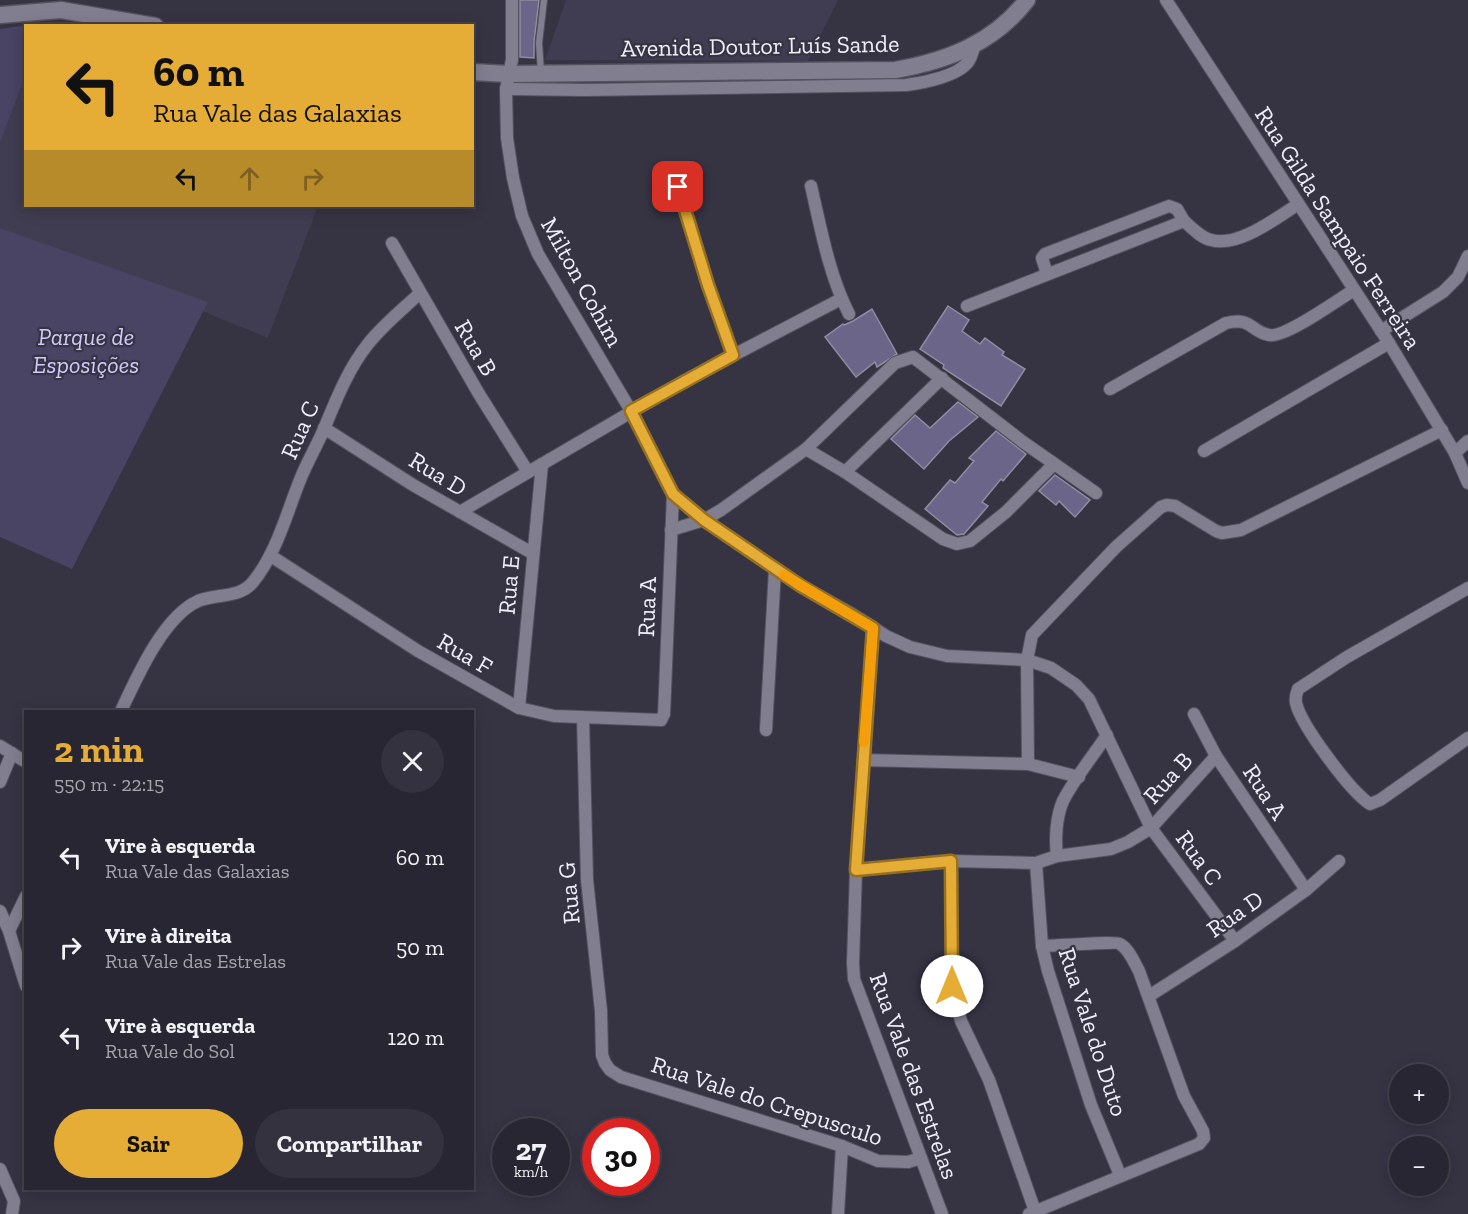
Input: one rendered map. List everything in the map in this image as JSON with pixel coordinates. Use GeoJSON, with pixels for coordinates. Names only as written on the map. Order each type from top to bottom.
{"type":"FeatureCollection","features":[{"type":"Feature","properties":{"kind":"street","name":"Milton Cohim"},"geometry":{"type":"LineString","coordinates":[[512,0],[512,60],[507,82],[507,138],[522,216],[538,254],[631,411],[673,494]]}},
{"type":"Feature","properties":{"kind":"street","name":"Avenida Doutor Luís Sande"},"geometry":{"type":"LineString","coordinates":[[474,73],[507,82],[541,73],[895,70],[924,65],[957,55],[990,35],[1016,14],[1027,0]]}},
{"type":"Feature","properties":{"kind":"street","name":"Rua Gilda Sampaio Ferreira"},"geometry":{"type":"LineString","coordinates":[[1166,0],[1389,342],[1455,453],[1468,483]]}},
{"type":"Feature","properties":{"kind":"street"},"geometry":{"type":"LineString","coordinates":[[2,10],[61,10],[144,24]]}},
{"type":"Feature","properties":{"kind":"street"},"geometry":{"type":"LineString","coordinates":[[507,82],[585,90],[918,84],[960,69],[970,58],[975,44]]}},
{"type":"Feature","properties":{"kind":"street"},"geometry":{"type":"LineString","coordinates":[[811,186],[828,256],[841,299],[849,314]]}},
{"type":"Feature","properties":{"kind":"street"},"geometry":{"type":"LineString","coordinates":[[678,187],[708,285],[733,355]]}},
{"type":"Feature","properties":{"kind":"street"},"geometry":{"type":"LineString","coordinates":[[1047,274],[1042,258],[1045,254],[1169,206],[1177,209],[1184,221],[1210,240],[1223,242],[1240,238],[1298,205]]}},
{"type":"Feature","properties":{"kind":"street"},"geometry":{"type":"LineString","coordinates":[[968,306],[1184,221]]}},
{"type":"Feature","properties":{"kind":"street","name":"Rua B"},"geometry":{"type":"LineString","coordinates":[[392,243],[420,294],[528,472]]}},
{"type":"Feature","properties":{"kind":"street"},"geometry":{"type":"LineString","coordinates":[[1381,331],[1443,292],[1458,277],[1468,256]]}},
{"type":"Feature","properties":{"kind":"street"},"geometry":{"type":"LineString","coordinates":[[1110,388],[1226,323],[1241,320],[1269,335],[1277,335],[1296,326],[1354,290]]}},
{"type":"Feature","properties":{"kind":"street","name":"Rua C"},"geometry":{"type":"LineString","coordinates":[[121,710],[138,675],[177,615],[201,600],[237,594],[246,590],[253,582],[271,556],[303,474],[349,374],[367,345],[388,322],[420,294]]}},
{"type":"Feature","properties":{"kind":"street"},"geometry":{"type":"LineString","coordinates":[[460,512],[631,411],[841,299]]}},
{"type":"Feature","properties":{"kind":"street"},"geometry":{"type":"LineString","coordinates":[[1203,450],[1389,342]]}},
{"type":"Feature","properties":{"kind":"street"},"geometry":{"type":"LineString","coordinates":[[671,530],[704,520],[721,510],[806,448],[896,363],[913,357],[1023,442],[1096,493]]}},
{"type":"Feature","properties":{"kind":"street"},"geometry":{"type":"LineString","coordinates":[[845,472],[942,378]]}},
{"type":"Feature","properties":{"kind":"street","name":"Rua D"},"geometry":{"type":"LineString","coordinates":[[324,428],[413,485],[532,553]]}},
{"type":"Feature","properties":{"kind":"street"},"geometry":{"type":"LineString","coordinates":[[1028,764],[1027,660],[1032,636],[1116,547],[1161,507],[1175,506],[1222,532],[1241,530],[1442,430]]}},
{"type":"Feature","properties":{"kind":"street"},"geometry":{"type":"LineString","coordinates":[[1455,453],[1468,441]]}},
{"type":"Feature","properties":{"kind":"street"},"geometry":{"type":"LineString","coordinates":[[806,448],[943,539],[953,543],[970,541],[1006,512],[1053,463]]}},
{"type":"Feature","properties":{"kind":"street","name":"Rua E"},"geometry":{"type":"LineString","coordinates":[[519,708],[542,464]]}},
{"type":"Feature","properties":{"kind":"street","name":"Rua C"},"geometry":{"type":"LineString","coordinates":[[673,494],[704,520],[801,586],[873,628],[910,646],[947,656],[1027,660],[1051,668],[1076,685],[1089,699],[1151,828],[1234,941]]}},
{"type":"Feature","properties":{"kind":"street","name":"Rua A"},"geometry":{"type":"LineString","coordinates":[[661,720],[664,714],[673,494]]}},
{"type":"Feature","properties":{"kind":"street","name":"Rua F"},"geometry":{"type":"LineString","coordinates":[[271,556],[418,651],[519,708],[554,716],[661,720]]}},
{"type":"Feature","properties":{"kind":"street"},"geometry":{"type":"LineString","coordinates":[[766,730],[775,569]]}},
{"type":"Feature","properties":{"kind":"street"},"geometry":{"type":"LineString","coordinates":[[1468,588],[1347,657],[1298,689],[1295,697],[1299,709],[1318,742],[1348,784],[1370,804],[1380,800],[1468,738]]}},
{"type":"Feature","properties":{"kind":"street","name":"Rua Vale das Estrelas"},"geometry":{"type":"LineString","coordinates":[[873,628],[856,870],[854,979],[942,1214]]}},
{"type":"Feature","properties":{"kind":"street","name":"Rua A"},"geometry":{"type":"LineString","coordinates":[[1194,714],[1216,756],[1306,890]]}},
{"type":"Feature","properties":{"kind":"street","name":"Rua G"},"geometry":{"type":"LineString","coordinates":[[583,718],[587,879],[602,1011],[602,1055],[605,1064]]}},
{"type":"Feature","properties":{"kind":"street"},"geometry":{"type":"LineString","coordinates":[[1057,856],[1056,843],[1063,802],[1107,735]]}},
{"type":"Feature","properties":{"kind":"street"},"geometry":{"type":"LineString","coordinates":[[0,746],[24,761]]}},
{"type":"Feature","properties":{"kind":"street"},"geometry":{"type":"LineString","coordinates":[[0,782],[12,753]]}},
{"type":"Feature","properties":{"kind":"street","name":"Rua B"},"geometry":{"type":"LineString","coordinates":[[856,870],[951,861],[1036,863],[1057,856],[1111,849],[1151,828],[1216,756]]}},
{"type":"Feature","properties":{"kind":"street"},"geometry":{"type":"LineString","coordinates":[[863,760],[1028,764],[1079,777]]}},
{"type":"Feature","properties":{"kind":"street"},"geometry":{"type":"LineString","coordinates":[[951,861],[952,986],[961,1021],[989,1080],[1032,1213],[1199,1144],[1204,1138],[1203,1131],[1184,1096],[1149,996],[1129,953],[1117,942],[1042,946]]}},
{"type":"Feature","properties":{"kind":"street","name":"Rua D"},"geometry":{"type":"LineString","coordinates":[[1149,996],[1234,941],[1306,890],[1339,861]]}},
{"type":"Feature","properties":{"kind":"street","name":"Rua Vale do Duto"},"geometry":{"type":"LineString","coordinates":[[1036,863],[1042,946],[1061,1016],[1091,1105],[1120,1175]]}},
{"type":"Feature","properties":{"kind":"street"},"geometry":{"type":"LineString","coordinates":[[9,931],[24,901]]}},
{"type":"Feature","properties":{"kind":"street"},"geometry":{"type":"LineString","coordinates":[[0,911],[9,931],[24,980]]}},
{"type":"Feature","properties":{"kind":"street","name":"Rua Vale do Crepusculo"},"geometry":{"type":"LineString","coordinates":[[605,1064],[621,1077],[842,1146],[878,1161],[908,1162],[921,1158]]}},
{"type":"Feature","properties":{"kind":"street"},"geometry":{"type":"LineString","coordinates":[[838,1214],[842,1146]]}},
{"type":"Feature","properties":{"kind":"street"},"geometry":{"type":"LineString","coordinates":[[0,1169],[14,1201],[12,1214]]}},
{"type":"Feature","properties":{"kind":"lane"},"geometry":{"type":"LineString","coordinates":[[541,73],[538,43],[544,0]]}},
{"type":"Feature","properties":{"kind":"shaded area"},"geometry":{"type":"Polygon","coordinates":[[[566,0],[838,0],[808,61],[545,60],[566,0]]]}},
{"type":"Feature","properties":{"kind":"shaded area"},"geometry":{"type":"Polygon","coordinates":[[[24,69],[24,207],[318,207],[268,338],[0,229],[0,136],[24,69]]]}},
{"type":"Feature","properties":{"kind":"green space"},"geometry":{"type":"Polygon","coordinates":[[[24,26],[24,80],[0,142],[0,29],[24,26]]]}},
{"type":"Feature","properties":{"kind":"green space","name":"Parque de Esposições"},"geometry":{"type":"Polygon","coordinates":[[[0,228],[208,302],[72,569],[0,537],[0,228]]]}},
{"type":"Feature","properties":{"kind":"building"},"geometry":{"type":"Polygon","coordinates":[[[520,0],[539,0],[534,58],[520,57],[520,0]]]}},
{"type":"Feature","properties":{"kind":"building"},"geometry":{"type":"Polygon","coordinates":[[[948,306],[969,320],[962,331],[980,344],[985,338],[1004,352],[1002,355],[1025,369],[1001,406],[943,368],[944,365],[920,349],[948,306]]]}},
{"type":"Feature","properties":{"kind":"building"},"geometry":{"type":"Polygon","coordinates":[[[872,309],[897,354],[877,367],[875,362],[856,377],[825,337],[843,324],[853,321],[872,309]]]}},
{"type":"Feature","properties":{"kind":"building"},"geometry":{"type":"Polygon","coordinates":[[[958,402],[978,417],[949,441],[924,469],[891,439],[915,415],[930,428],[958,402]]]}},
{"type":"Feature","properties":{"kind":"building"},"geometry":{"type":"Polygon","coordinates":[[[996,431],[1026,454],[982,502],[988,506],[964,534],[957,535],[925,509],[950,480],[955,483],[974,461],[969,458],[996,431]]]}},
{"type":"Feature","properties":{"kind":"building"},"geometry":{"type":"Polygon","coordinates":[[[1055,475],[1090,500],[1075,517],[1059,501],[1056,505],[1039,491],[1055,475]]]}},
{"type":"Feature","properties":{"kind":"slow traffic"},"geometry":{"type":"LineString","coordinates":[[784,575],[873,628],[864,742]]}},
{"type":"Feature","properties":{"kind":"route"},"geometry":{"type":"LineString","coordinates":[[678,187],[708,285],[733,355],[631,411],[673,494],[704,520],[801,586],[873,628],[856,870],[951,861],[952,986]]}}]}
